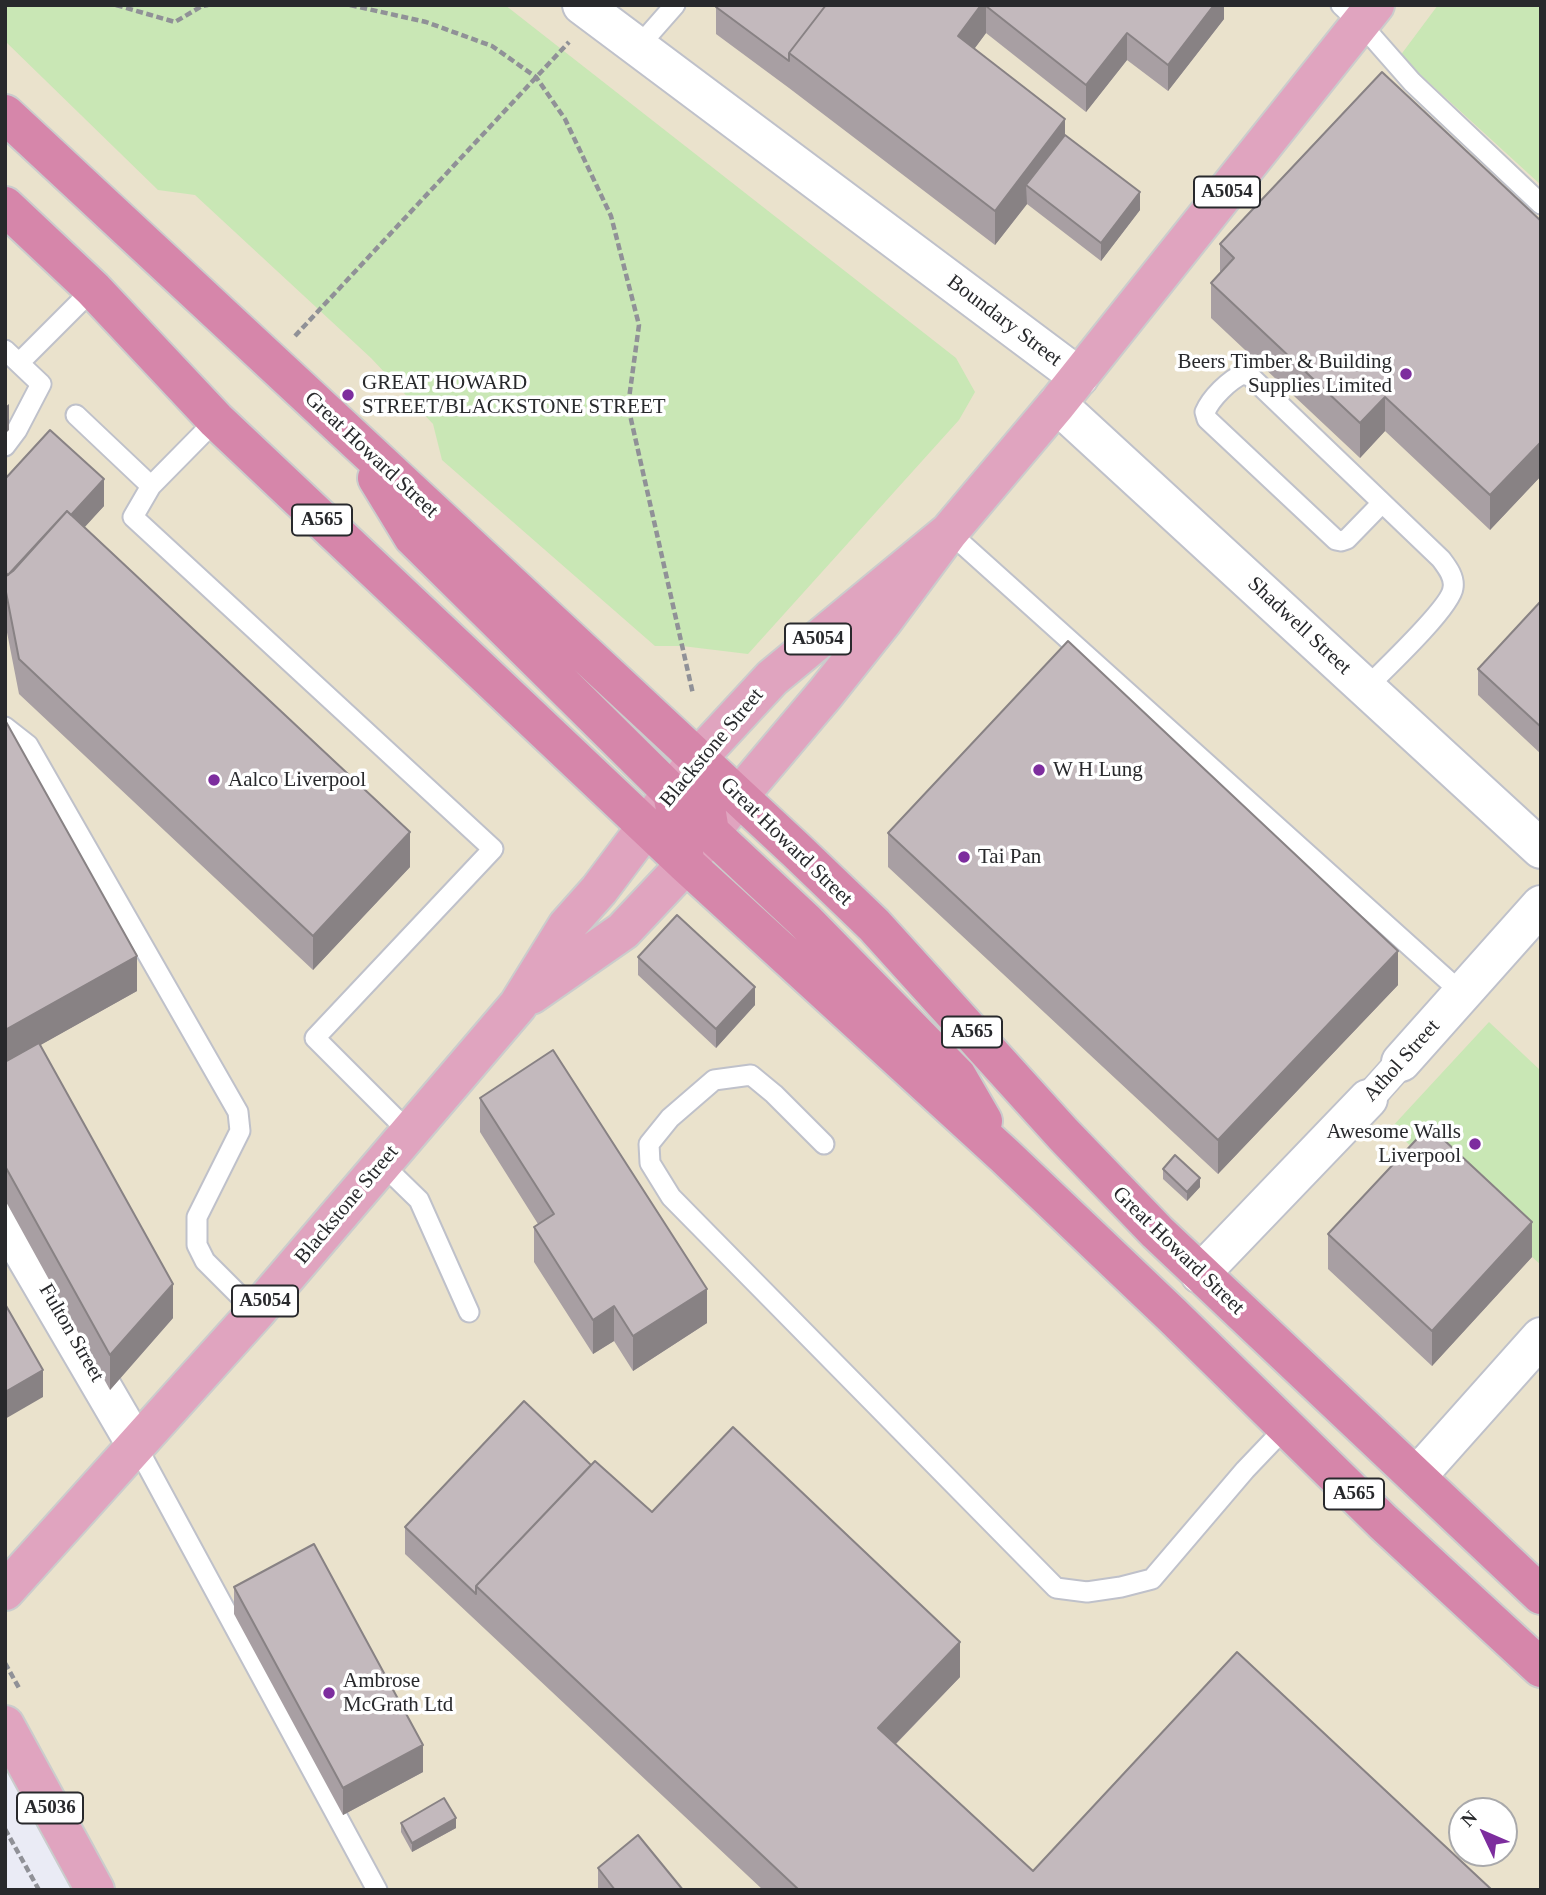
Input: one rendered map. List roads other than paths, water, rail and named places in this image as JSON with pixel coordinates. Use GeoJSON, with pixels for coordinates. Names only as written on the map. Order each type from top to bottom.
{"type":"FeatureCollection","features":[{"type":"Feature","properties":{"kind":"highway","name":"Great Howard Street"},"geometry":{"type":"LineString","coordinates":[[5,114],[739,796],[874,925],[1113,1187],[1200,1274],[1541,1595]]}},
{"type":"Feature","properties":{"kind":"highway","name":"A565"},"geometry":{"type":"LineString","coordinates":[[5,206],[93,289],[216,420],[646,827],[1005,1156],[1383,1522],[1541,1668]]}},
{"type":"Feature","properties":{"kind":"highway"},"geometry":{"type":"LineString","coordinates":[[354,439],[413,537],[672,793],[686,864]]}},
{"type":"Feature","properties":{"kind":"highway"},"geometry":{"type":"LineString","coordinates":[[698,758],[710,832],[805,921],[957,1076],[1005,1156]]}},
{"type":"Feature","properties":{"kind":"main road","name":"Boundary Street"},"geometry":{"type":"LineString","coordinates":[[1068,391],[1359,11]]}},
{"type":"Feature","properties":{"kind":"main road","name":"Blackstone Street"},"geometry":{"type":"LineString","coordinates":[[518,1004],[623,931],[686,864],[883,621],[949,532],[1068,391]]}},
{"type":"Feature","properties":{"kind":"main road","name":"Blackstone Street"},"geometry":{"type":"LineString","coordinates":[[5,1591],[256,1312],[518,1004],[567,926],[598,890],[698,758],[772,678],[949,532]]}},
{"type":"Feature","properties":{"kind":"main road","name":"A5036"},"geometry":{"type":"LineString","coordinates":[[5,1726],[95,1890]]}},
{"type":"Feature","properties":{"kind":"street","name":"Boundary Street"},"geometry":{"type":"LineString","coordinates":[[577,22],[638,47],[1068,391]]}},
{"type":"Feature","properties":{"kind":"street","name":"Shadwell Street"},"geometry":{"type":"LineString","coordinates":[[1068,391],[1366,688],[1541,849]]}},
{"type":"Feature","properties":{"kind":"street","name":"Athol Street"},"geometry":{"type":"LineString","coordinates":[[1200,1274],[1368,1100],[1541,905]]}},
{"type":"Feature","properties":{"kind":"street","name":"Fulton Street"},"geometry":{"type":"LineString","coordinates":[[5,1221],[136,1445]]}},
{"type":"Feature","properties":{"kind":"street"},"geometry":{"type":"LineString","coordinates":[[1416,1476],[1541,1337]]}},
{"type":"Feature","properties":{"kind":"lane"},"geometry":{"type":"LineString","coordinates":[[638,47],[675,5]]}},
{"type":"Feature","properties":{"kind":"lane"},"geometry":{"type":"LineString","coordinates":[[1359,11],[1412,82],[1541,204]]}},
{"type":"Feature","properties":{"kind":"lane"},"geometry":{"type":"LineString","coordinates":[[5,446],[17,430],[41,384],[12,357],[93,289]]}},
{"type":"Feature","properties":{"kind":"lane"},"geometry":{"type":"LineString","coordinates":[[1366,688],[1442,610],[1453,589],[1451,573],[1441,559],[1250,376],[1243,374],[1235,377],[1208,405],[1205,412],[1207,419],[1336,540],[1347,539],[1382,503]]}},
{"type":"Feature","properties":{"kind":"lane"},"geometry":{"type":"LineString","coordinates":[[76,415],[151,486]]}},
{"type":"Feature","properties":{"kind":"lane"},"geometry":{"type":"LineString","coordinates":[[216,420],[151,486],[132,517],[493,849],[315,1038],[409,1132]]}},
{"type":"Feature","properties":{"kind":"lane"},"geometry":{"type":"LineString","coordinates":[[949,532],[1462,993]]}},
{"type":"Feature","properties":{"kind":"lane"},"geometry":{"type":"LineString","coordinates":[[5,727],[28,745],[238,1112],[240,1132],[197,1217],[197,1245],[205,1261],[256,1312]]}},
{"type":"Feature","properties":{"kind":"lane"},"geometry":{"type":"LineString","coordinates":[[824,1144],[751,1075],[714,1080],[670,1118],[649,1144],[650,1163],[671,1196],[1056,1588],[1087,1592],[1152,1579],[1245,1470],[1286,1427]]}},
{"type":"Feature","properties":{"kind":"lane"},"geometry":{"type":"LineString","coordinates":[[382,1164],[419,1200],[469,1312]]}},
{"type":"Feature","properties":{"kind":"lane"},"geometry":{"type":"LineString","coordinates":[[136,1445],[377,1890]]}},
{"type":"Feature","properties":{"kind":"place","name":"Beers Timber & Building Supplies Limited"},"geometry":{"type":"Point","coordinates":[1406,374]}},
{"type":"Feature","properties":{"kind":"place","name":"GREAT HOWARD STREET/BLACKSTONE STREET"},"geometry":{"type":"Point","coordinates":[348,395]}},
{"type":"Feature","properties":{"kind":"place","name":"W H Lung"},"geometry":{"type":"Point","coordinates":[1039,770]}},
{"type":"Feature","properties":{"kind":"place","name":"Aalco Liverpool"},"geometry":{"type":"Point","coordinates":[214,780]}},
{"type":"Feature","properties":{"kind":"place","name":"Tai Pan"},"geometry":{"type":"Point","coordinates":[964,857]}},
{"type":"Feature","properties":{"kind":"place","name":"Awesome Walls Liverpool"},"geometry":{"type":"Point","coordinates":[1475,1144]}},
{"type":"Feature","properties":{"kind":"place","name":"Ambrose McGrath Ltd"},"geometry":{"type":"Point","coordinates":[329,1693]}}]}
